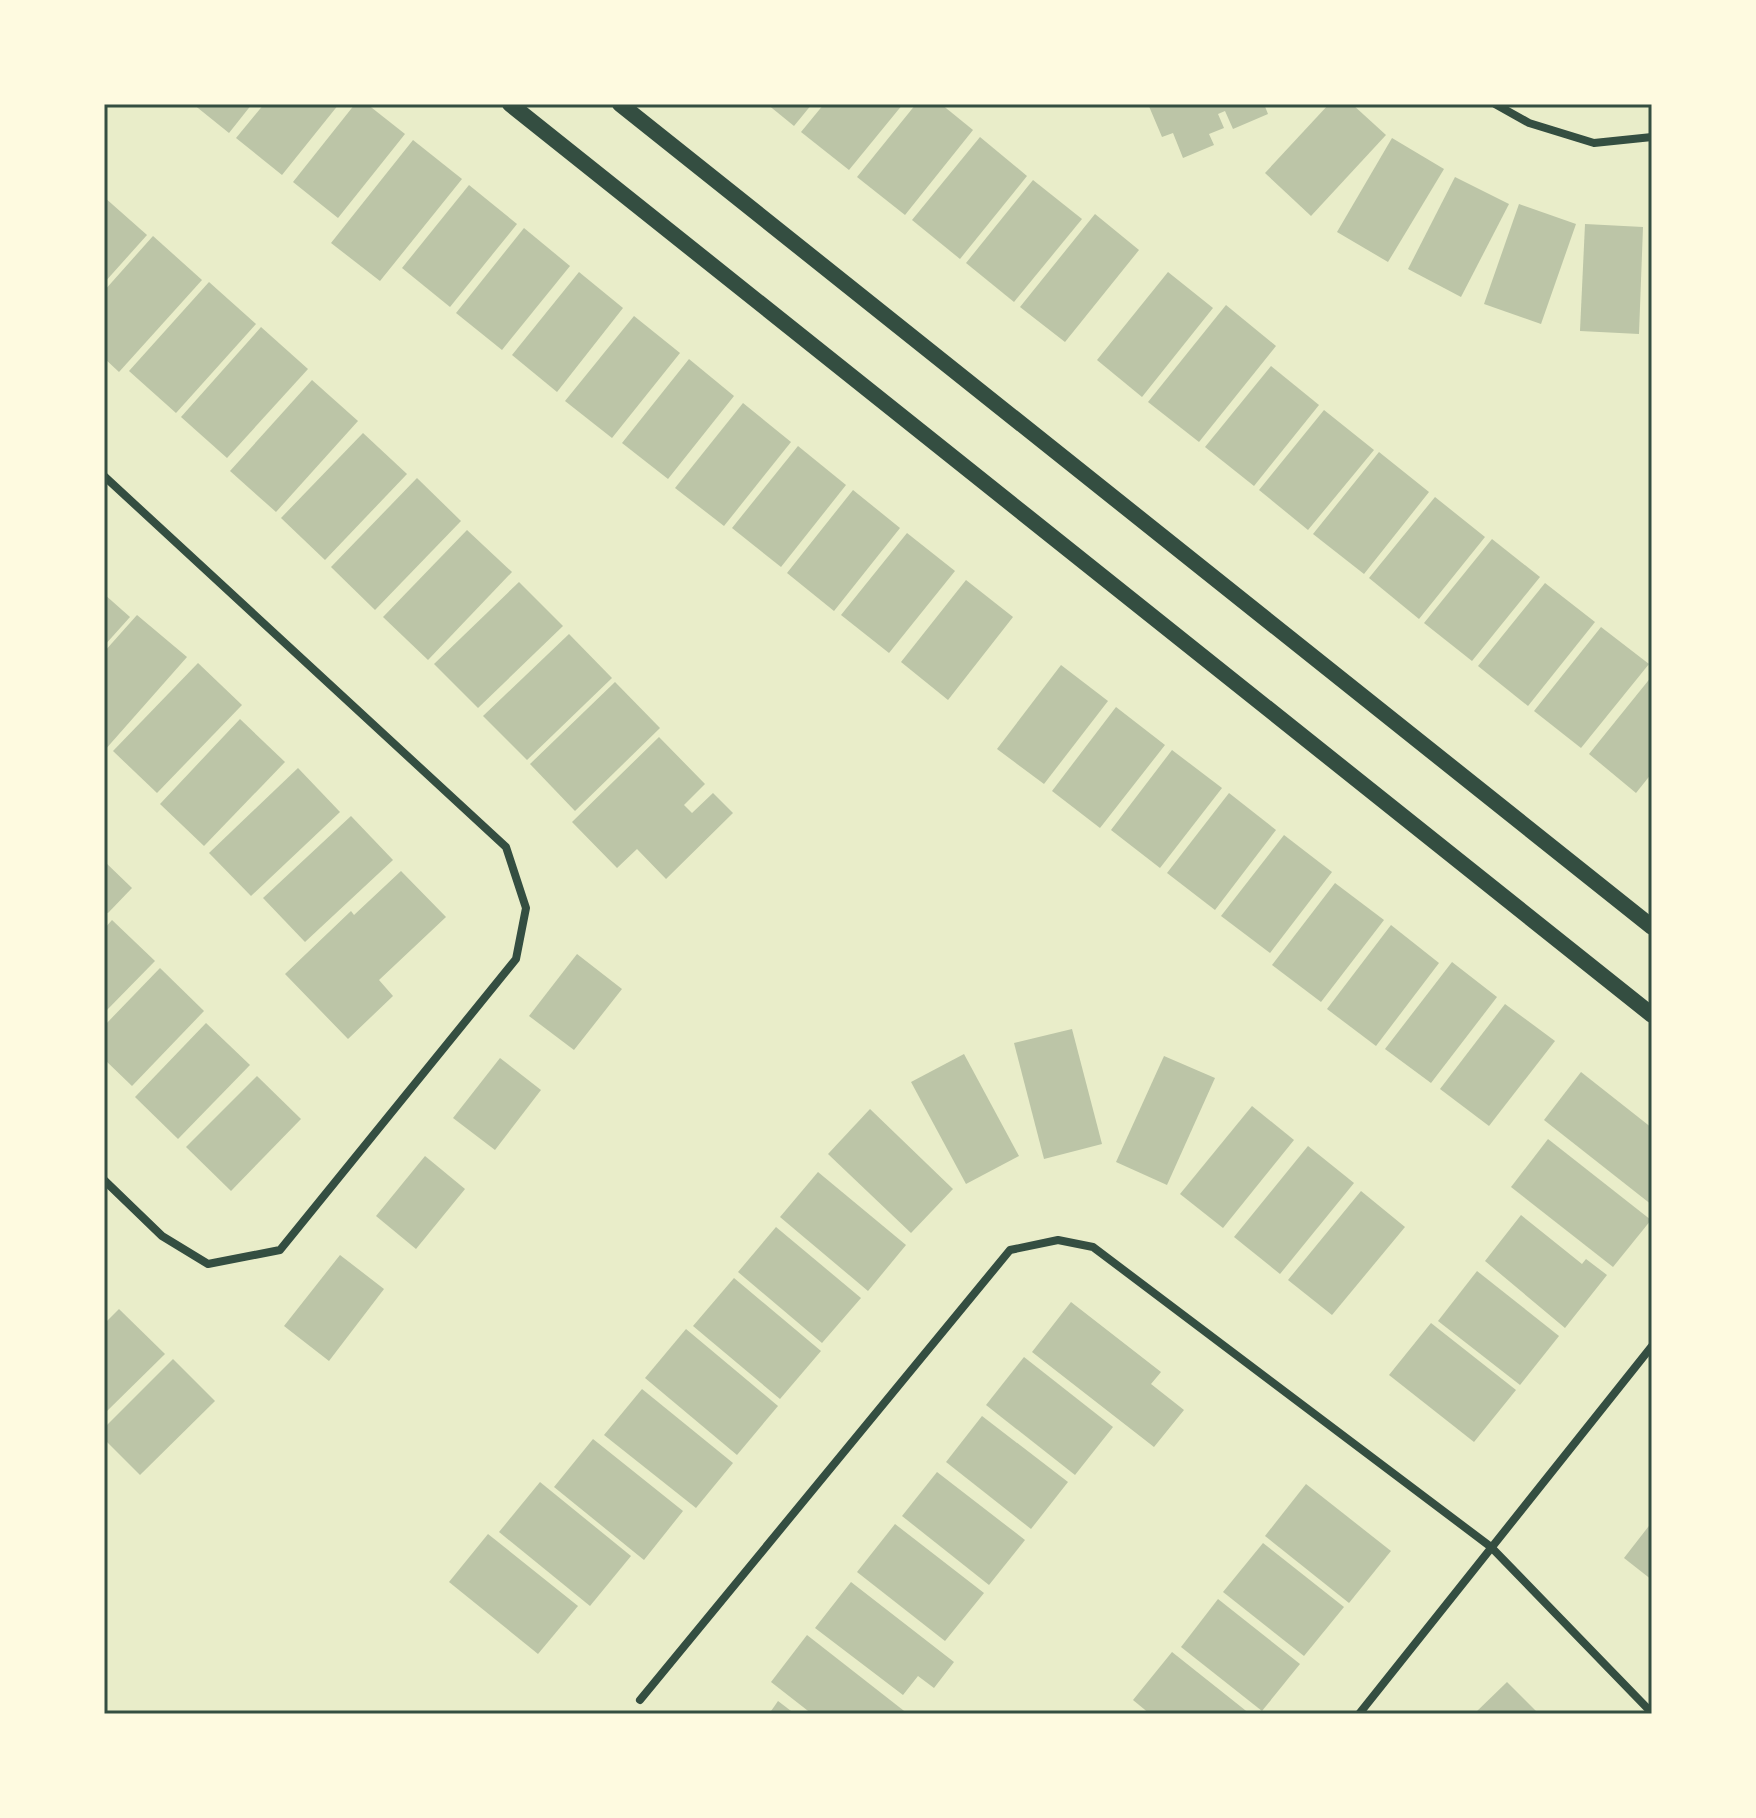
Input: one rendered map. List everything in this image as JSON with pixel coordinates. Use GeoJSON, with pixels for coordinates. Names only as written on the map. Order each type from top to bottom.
{"type":"FeatureCollection","features":[{"type":"Feature","properties":{"kind":"main road"},"geometry":{"type":"LineString","coordinates":[[510,104],[1652,1015]]}},
{"type":"Feature","properties":{"kind":"main road"},"geometry":{"type":"LineString","coordinates":[[620,104],[1652,927]]}},
{"type":"Feature","properties":{"kind":"street"},"geometry":{"type":"LineString","coordinates":[[1495,104],[1529,123],[1594,143],[1652,137]]}},
{"type":"Feature","properties":{"kind":"street"},"geometry":{"type":"LineString","coordinates":[[104,476],[506,847],[526,908],[516,959],[280,1250],[208,1264],[162,1236],[104,1180]]}},
{"type":"Feature","properties":{"kind":"street"},"geometry":{"type":"LineString","coordinates":[[640,1700],[1010,1250],[1058,1240],[1093,1247],[1491,1547],[1652,1713]]}},
{"type":"Feature","properties":{"kind":"street"},"geometry":{"type":"LineString","coordinates":[[1359,1714],[1652,1346]]}},
{"type":"Feature","properties":{"kind":"building"},"geometry":{"type":"Polygon","coordinates":[[[193,104],[252,104],[229,133],[193,104]]]}},
{"type":"Feature","properties":{"kind":"building"},"geometry":{"type":"Polygon","coordinates":[[[264,104],[339,104],[282,175],[236,138],[264,104]]]}},
{"type":"Feature","properties":{"kind":"building"},"geometry":{"type":"Polygon","coordinates":[[[355,104],[367,104],[405,134],[338,218],[293,182],[355,104]]]}},
{"type":"Feature","properties":{"kind":"building"},"geometry":{"type":"Polygon","coordinates":[[[767,104],[812,104],[794,126],[767,104]]]}},
{"type":"Feature","properties":{"kind":"building"},"geometry":{"type":"Polygon","coordinates":[[[824,104],[903,104],[849,170],[801,132],[824,104]]]}},
{"type":"Feature","properties":{"kind":"building"},"geometry":{"type":"Polygon","coordinates":[[[916,104],[941,104],[973,130],[905,215],[857,177],[916,104]]]}},
{"type":"Feature","properties":{"kind":"building"},"geometry":{"type":"Polygon","coordinates":[[[1148,104],[1264,104],[1268,114],[1233,129],[1225,111],[1218,114],[1224,128],[1209,134],[1214,145],[1183,158],[1173,133],[1162,137],[1148,104]]]}},
{"type":"Feature","properties":{"kind":"building"},"geometry":{"type":"Polygon","coordinates":[[[1329,104],[1352,104],[1386,135],[1311,216],[1265,173],[1329,104]]]}},
{"type":"Feature","properties":{"kind":"building"},"geometry":{"type":"Polygon","coordinates":[[[980,137],[1027,176],[960,259],[912,220],[980,137]]]}},
{"type":"Feature","properties":{"kind":"building"},"geometry":{"type":"Polygon","coordinates":[[[1392,138],[1444,169],[1388,262],[1337,232],[1392,138]]]}},
{"type":"Feature","properties":{"kind":"building"},"geometry":{"type":"Polygon","coordinates":[[[413,140],[462,179],[380,281],[331,243],[413,140]]]}},
{"type":"Feature","properties":{"kind":"building"},"geometry":{"type":"Polygon","coordinates":[[[1455,177],[1509,204],[1461,297],[1408,269],[1455,177]]]}},
{"type":"Feature","properties":{"kind":"building"},"geometry":{"type":"Polygon","coordinates":[[[1033,180],[1082,219],[1014,302],[966,263],[1033,180]]]}},
{"type":"Feature","properties":{"kind":"building"},"geometry":{"type":"Polygon","coordinates":[[[469,185],[517,224],[450,307],[402,268],[469,185]]]}},
{"type":"Feature","properties":{"kind":"building"},"geometry":{"type":"Polygon","coordinates":[[[104,197],[147,235],[104,283],[104,197]]]}},
{"type":"Feature","properties":{"kind":"building"},"geometry":{"type":"Polygon","coordinates":[[[1519,204],[1576,224],[1541,324],[1484,304],[1519,204]]]}},
{"type":"Feature","properties":{"kind":"building"},"geometry":{"type":"Polygon","coordinates":[[[1095,214],[1139,250],[1065,342],[1020,307],[1095,214]]]}},
{"type":"Feature","properties":{"kind":"building"},"geometry":{"type":"Polygon","coordinates":[[[1585,224],[1643,227],[1639,334],[1580,331],[1585,224]]]}},
{"type":"Feature","properties":{"kind":"building"},"geometry":{"type":"Polygon","coordinates":[[[524,228],[570,266],[502,350],[456,313],[524,228]]]}},
{"type":"Feature","properties":{"kind":"building"},"geometry":{"type":"Polygon","coordinates":[[[153,236],[202,280],[119,372],[104,358],[104,291],[153,236]]]}},
{"type":"Feature","properties":{"kind":"building"},"geometry":{"type":"Polygon","coordinates":[[[579,272],[623,308],[557,392],[512,355],[579,272]]]}},
{"type":"Feature","properties":{"kind":"building"},"geometry":{"type":"Polygon","coordinates":[[[1168,272],[1213,308],[1142,397],[1097,360],[1168,272]]]}},
{"type":"Feature","properties":{"kind":"building"},"geometry":{"type":"Polygon","coordinates":[[[209,282],[256,324],[176,413],[129,371],[209,282]]]}},
{"type":"Feature","properties":{"kind":"building"},"geometry":{"type":"Polygon","coordinates":[[[1226,305],[1276,346],[1199,442],[1148,402],[1226,305]]]}},
{"type":"Feature","properties":{"kind":"building"},"geometry":{"type":"Polygon","coordinates":[[[634,316],[680,353],[612,438],[565,401],[634,316]]]}},
{"type":"Feature","properties":{"kind":"building"},"geometry":{"type":"Polygon","coordinates":[[[261,327],[308,369],[227,458],[181,417],[261,327]]]}},
{"type":"Feature","properties":{"kind":"building"},"geometry":{"type":"Polygon","coordinates":[[[689,359],[734,396],[668,479],[622,443],[689,359]]]}},
{"type":"Feature","properties":{"kind":"building"},"geometry":{"type":"Polygon","coordinates":[[[1271,366],[1319,405],[1254,486],[1205,447],[1271,366]]]}},
{"type":"Feature","properties":{"kind":"building"},"geometry":{"type":"Polygon","coordinates":[[[312,380],[358,421],[276,512],[230,471],[312,380]]]}},
{"type":"Feature","properties":{"kind":"building"},"geometry":{"type":"Polygon","coordinates":[[[743,403],[791,442],[724,526],[675,488],[743,403]]]}},
{"type":"Feature","properties":{"kind":"building"},"geometry":{"type":"Polygon","coordinates":[[[1324,410],[1374,450],[1308,530],[1259,490],[1324,410]]]}},
{"type":"Feature","properties":{"kind":"building"},"geometry":{"type":"Polygon","coordinates":[[[363,433],[407,474],[325,560],[281,518],[363,433]]]}},
{"type":"Feature","properties":{"kind":"building"},"geometry":{"type":"Polygon","coordinates":[[[798,446],[846,485],[781,567],[732,528],[798,446]]]}},
{"type":"Feature","properties":{"kind":"building"},"geometry":{"type":"Polygon","coordinates":[[[1379,452],[1429,492],[1364,574],[1313,534],[1379,452]]]}},
{"type":"Feature","properties":{"kind":"building"},"geometry":{"type":"Polygon","coordinates":[[[417,478],[461,521],[375,610],[331,567],[417,478]]]}},
{"type":"Feature","properties":{"kind":"building"},"geometry":{"type":"Polygon","coordinates":[[[853,490],[900,528],[834,611],[787,573],[853,490]]]}},
{"type":"Feature","properties":{"kind":"building"},"geometry":{"type":"Polygon","coordinates":[[[1435,497],[1485,537],[1419,619],[1369,578],[1435,497]]]}},
{"type":"Feature","properties":{"kind":"building"},"geometry":{"type":"Polygon","coordinates":[[[467,530],[512,572],[428,660],[383,617],[467,530]]]}},
{"type":"Feature","properties":{"kind":"building"},"geometry":{"type":"Polygon","coordinates":[[[907,533],[955,571],[889,653],[841,615],[907,533]]]}},
{"type":"Feature","properties":{"kind":"building"},"geometry":{"type":"Polygon","coordinates":[[[1492,539],[1540,577],[1472,661],[1424,623],[1492,539]]]}},
{"type":"Feature","properties":{"kind":"building"},"geometry":{"type":"Polygon","coordinates":[[[966,580],[1013,617],[948,700],[901,662],[966,580]]]}},
{"type":"Feature","properties":{"kind":"building"},"geometry":{"type":"Polygon","coordinates":[[[519,582],[563,626],[478,708],[434,664],[519,582]]]}},
{"type":"Feature","properties":{"kind":"building"},"geometry":{"type":"Polygon","coordinates":[[[1545,583],[1595,622],[1528,706],[1478,666],[1545,583]]]}},
{"type":"Feature","properties":{"kind":"building"},"geometry":{"type":"Polygon","coordinates":[[[104,594],[130,617],[104,646],[104,594]]]}},
{"type":"Feature","properties":{"kind":"building"},"geometry":{"type":"Polygon","coordinates":[[[137,615],[187,657],[104,751],[104,652],[137,615]]]}},
{"type":"Feature","properties":{"kind":"building"},"geometry":{"type":"Polygon","coordinates":[[[1601,627],[1649,664],[1581,748],[1534,711],[1601,627]]]}},
{"type":"Feature","properties":{"kind":"building"},"geometry":{"type":"Polygon","coordinates":[[[569,634],[612,678],[527,760],[483,716],[569,634]]]}},
{"type":"Feature","properties":{"kind":"building"},"geometry":{"type":"Polygon","coordinates":[[[198,663],[242,705],[157,793],[113,751],[198,663]]]}},
{"type":"Feature","properties":{"kind":"building"},"geometry":{"type":"Polygon","coordinates":[[[1061,665],[1108,701],[1044,784],[997,749],[1061,665]]]}},
{"type":"Feature","properties":{"kind":"building"},"geometry":{"type":"Polygon","coordinates":[[[1652,676],[1652,773],[1636,793],[1589,754],[1652,676]]]}},
{"type":"Feature","properties":{"kind":"building"},"geometry":{"type":"Polygon","coordinates":[[[615,682],[660,728],[575,811],[530,764],[615,682]]]}},
{"type":"Feature","properties":{"kind":"building"},"geometry":{"type":"Polygon","coordinates":[[[1116,707],[1165,745],[1100,828],[1052,791],[1116,707]]]}},
{"type":"Feature","properties":{"kind":"building"},"geometry":{"type":"Polygon","coordinates":[[[240,719],[285,762],[204,846],[160,804],[240,719]]]}},
{"type":"Feature","properties":{"kind":"building"},"geometry":{"type":"Polygon","coordinates":[[[659,737],[705,784],[684,805],[692,813],[713,793],[733,813],[666,879],[637,849],[617,868],[572,822],[659,737]]]}},
{"type":"Feature","properties":{"kind":"building"},"geometry":{"type":"Polygon","coordinates":[[[1172,750],[1222,788],[1160,868],[1111,830],[1172,750]]]}},
{"type":"Feature","properties":{"kind":"building"},"geometry":{"type":"Polygon","coordinates":[[[298,768],[340,812],[251,896],[209,853],[298,768]]]}},
{"type":"Feature","properties":{"kind":"building"},"geometry":{"type":"Polygon","coordinates":[[[1229,793],[1276,830],[1215,910],[1167,873],[1229,793]]]}},
{"type":"Feature","properties":{"kind":"building"},"geometry":{"type":"Polygon","coordinates":[[[351,816],[393,860],[305,942],[263,898],[351,816]]]}},
{"type":"Feature","properties":{"kind":"building"},"geometry":{"type":"Polygon","coordinates":[[[1284,835],[1332,872],[1270,953],[1221,916],[1284,835]]]}},
{"type":"Feature","properties":{"kind":"building"},"geometry":{"type":"Polygon","coordinates":[[[104,861],[132,888],[108,913],[104,912],[104,861]]]}},
{"type":"Feature","properties":{"kind":"building"},"geometry":{"type":"Polygon","coordinates":[[[401,871],[446,917],[379,980],[393,996],[348,1039],[285,974],[351,911],[354,915],[401,871]]]}},
{"type":"Feature","properties":{"kind":"building"},"geometry":{"type":"Polygon","coordinates":[[[1335,883],[1384,920],[1321,1002],[1272,965],[1335,883]]]}},
{"type":"Feature","properties":{"kind":"building"},"geometry":{"type":"Polygon","coordinates":[[[112,920],[155,961],[104,1013],[104,929],[112,920]]]}},
{"type":"Feature","properties":{"kind":"building"},"geometry":{"type":"Polygon","coordinates":[[[1391,925],[1439,963],[1376,1046],[1327,1009],[1391,925]]]}},
{"type":"Feature","properties":{"kind":"building"},"geometry":{"type":"Polygon","coordinates":[[[577,954],[622,989],[574,1050],[529,1016],[577,954]]]}},
{"type":"Feature","properties":{"kind":"building"},"geometry":{"type":"Polygon","coordinates":[[[1452,962],[1497,997],[1431,1083],[1385,1049],[1452,962]]]}},
{"type":"Feature","properties":{"kind":"building"},"geometry":{"type":"Polygon","coordinates":[[[160,968],[204,1011],[132,1086],[104,1059],[104,1026],[160,968]]]}},
{"type":"Feature","properties":{"kind":"building"},"geometry":{"type":"Polygon","coordinates":[[[1505,1004],[1555,1041],[1489,1126],[1440,1089],[1505,1004]]]}},
{"type":"Feature","properties":{"kind":"building"},"geometry":{"type":"Polygon","coordinates":[[[206,1023],[250,1065],[178,1139],[135,1097],[206,1023]]]}},
{"type":"Feature","properties":{"kind":"building"},"geometry":{"type":"Polygon","coordinates":[[[1072,1029],[1102,1144],[1044,1159],[1014,1043],[1072,1029]]]}},
{"type":"Feature","properties":{"kind":"building"},"geometry":{"type":"Polygon","coordinates":[[[964,1054],[1019,1156],[966,1184],[911,1082],[964,1054]]]}},
{"type":"Feature","properties":{"kind":"building"},"geometry":{"type":"Polygon","coordinates":[[[1164,1056],[1215,1078],[1167,1185],[1116,1162],[1164,1056]]]}},
{"type":"Feature","properties":{"kind":"building"},"geometry":{"type":"Polygon","coordinates":[[[500,1058],[541,1090],[495,1150],[453,1118],[500,1058]]]}},
{"type":"Feature","properties":{"kind":"building"},"geometry":{"type":"Polygon","coordinates":[[[1581,1072],[1652,1128],[1652,1205],[1544,1120],[1581,1072]]]}},
{"type":"Feature","properties":{"kind":"building"},"geometry":{"type":"Polygon","coordinates":[[[257,1076],[301,1119],[231,1191],[186,1147],[257,1076]]]}},
{"type":"Feature","properties":{"kind":"building"},"geometry":{"type":"Polygon","coordinates":[[[1252,1106],[1294,1140],[1223,1228],[1180,1194],[1252,1106]]]}},
{"type":"Feature","properties":{"kind":"building"},"geometry":{"type":"Polygon","coordinates":[[[870,1109],[953,1189],[911,1233],[828,1154],[870,1109]]]}},
{"type":"Feature","properties":{"kind":"building"},"geometry":{"type":"Polygon","coordinates":[[[1548,1139],[1651,1220],[1613,1267],[1511,1187],[1548,1139]]]}},
{"type":"Feature","properties":{"kind":"building"},"geometry":{"type":"Polygon","coordinates":[[[1308,1146],[1354,1183],[1280,1274],[1234,1237],[1308,1146]]]}},
{"type":"Feature","properties":{"kind":"building"},"geometry":{"type":"Polygon","coordinates":[[[425,1156],[465,1189],[416,1249],[376,1216],[425,1156]]]}},
{"type":"Feature","properties":{"kind":"building"},"geometry":{"type":"Polygon","coordinates":[[[818,1172],[906,1245],[868,1291],[780,1217],[818,1172]]]}},
{"type":"Feature","properties":{"kind":"building"},"geometry":{"type":"Polygon","coordinates":[[[1361,1191],[1405,1227],[1332,1315],[1288,1280],[1361,1191]]]}},
{"type":"Feature","properties":{"kind":"building"},"geometry":{"type":"Polygon","coordinates":[[[1521,1215],[1582,1264],[1586,1259],[1607,1275],[1565,1328],[1485,1261],[1521,1215]]]}},
{"type":"Feature","properties":{"kind":"building"},"geometry":{"type":"Polygon","coordinates":[[[776,1227],[861,1298],[822,1343],[738,1272],[776,1227]]]}},
{"type":"Feature","properties":{"kind":"building"},"geometry":{"type":"Polygon","coordinates":[[[340,1255],[384,1289],[329,1361],[284,1326],[340,1255]]]}},
{"type":"Feature","properties":{"kind":"building"},"geometry":{"type":"Polygon","coordinates":[[[1477,1271],[1559,1336],[1520,1385],[1438,1321],[1477,1271]]]}},
{"type":"Feature","properties":{"kind":"building"},"geometry":{"type":"Polygon","coordinates":[[[734,1278],[821,1351],[780,1399],[693,1326],[734,1278]]]}},
{"type":"Feature","properties":{"kind":"building"},"geometry":{"type":"Polygon","coordinates":[[[1071,1302],[1161,1372],[1151,1384],[1184,1410],[1154,1447],[1032,1352],[1071,1302]]]}},
{"type":"Feature","properties":{"kind":"building"},"geometry":{"type":"Polygon","coordinates":[[[119,1309],[165,1354],[104,1414],[104,1324],[119,1309]]]}},
{"type":"Feature","properties":{"kind":"building"},"geometry":{"type":"Polygon","coordinates":[[[1431,1323],[1516,1390],[1474,1442],[1389,1375],[1431,1323]]]}},
{"type":"Feature","properties":{"kind":"building"},"geometry":{"type":"Polygon","coordinates":[[[686,1329],[778,1406],[737,1455],[645,1378],[686,1329]]]}},
{"type":"Feature","properties":{"kind":"building"},"geometry":{"type":"Polygon","coordinates":[[[1024,1357],[1113,1427],[1075,1475],[986,1405],[1024,1357]]]}},
{"type":"Feature","properties":{"kind":"building"},"geometry":{"type":"Polygon","coordinates":[[[173,1359],[215,1401],[140,1475],[104,1439],[104,1428],[173,1359]]]}},
{"type":"Feature","properties":{"kind":"building"},"geometry":{"type":"Polygon","coordinates":[[[642,1389],[733,1463],[696,1508],[604,1435],[642,1389]]]}},
{"type":"Feature","properties":{"kind":"building"},"geometry":{"type":"Polygon","coordinates":[[[982,1416],[1068,1482],[1031,1529],[946,1462],[982,1416]]]}},
{"type":"Feature","properties":{"kind":"building"},"geometry":{"type":"Polygon","coordinates":[[[593,1439],[683,1511],[644,1560],[554,1487],[593,1439]]]}},
{"type":"Feature","properties":{"kind":"building"},"geometry":{"type":"Polygon","coordinates":[[[937,1472],[1025,1540],[989,1585],[902,1516],[937,1472]]]}},
{"type":"Feature","properties":{"kind":"building"},"geometry":{"type":"Polygon","coordinates":[[[540,1482],[631,1556],[590,1606],[499,1532],[540,1482]]]}},
{"type":"Feature","properties":{"kind":"building"},"geometry":{"type":"Polygon","coordinates":[[[1306,1484],[1391,1551],[1349,1603],[1265,1536],[1306,1484]]]}},
{"type":"Feature","properties":{"kind":"building"},"geometry":{"type":"Polygon","coordinates":[[[1652,1522],[1652,1580],[1624,1558],[1652,1522]]]}},
{"type":"Feature","properties":{"kind":"building"},"geometry":{"type":"Polygon","coordinates":[[[895,1524],[984,1593],[945,1641],[857,1572],[895,1524]]]}},
{"type":"Feature","properties":{"kind":"building"},"geometry":{"type":"Polygon","coordinates":[[[488,1534],[578,1606],[538,1654],[449,1582],[488,1534]]]}},
{"type":"Feature","properties":{"kind":"building"},"geometry":{"type":"Polygon","coordinates":[[[1263,1543],[1344,1607],[1304,1656],[1223,1592],[1263,1543]]]}},
{"type":"Feature","properties":{"kind":"building"},"geometry":{"type":"Polygon","coordinates":[[[851,1582],[954,1662],[934,1688],[918,1676],[903,1695],[815,1628],[851,1582]]]}},
{"type":"Feature","properties":{"kind":"building"},"geometry":{"type":"Polygon","coordinates":[[[1218,1599],[1300,1664],[1262,1711],[1181,1647],[1218,1599]]]}},
{"type":"Feature","properties":{"kind":"building"},"geometry":{"type":"Polygon","coordinates":[[[807,1635],[908,1714],[812,1714],[771,1682],[807,1635]]]}},
{"type":"Feature","properties":{"kind":"building"},"geometry":{"type":"Polygon","coordinates":[[[1172,1652],[1250,1714],[1150,1714],[1133,1700],[1172,1652]]]}},
{"type":"Feature","properties":{"kind":"building"},"geometry":{"type":"Polygon","coordinates":[[[1507,1682],[1539,1714],[1474,1714],[1507,1682]]]}},
{"type":"Feature","properties":{"kind":"building"},"geometry":{"type":"Polygon","coordinates":[[[778,1701],[795,1714],[769,1714],[778,1701]]]}}]}
